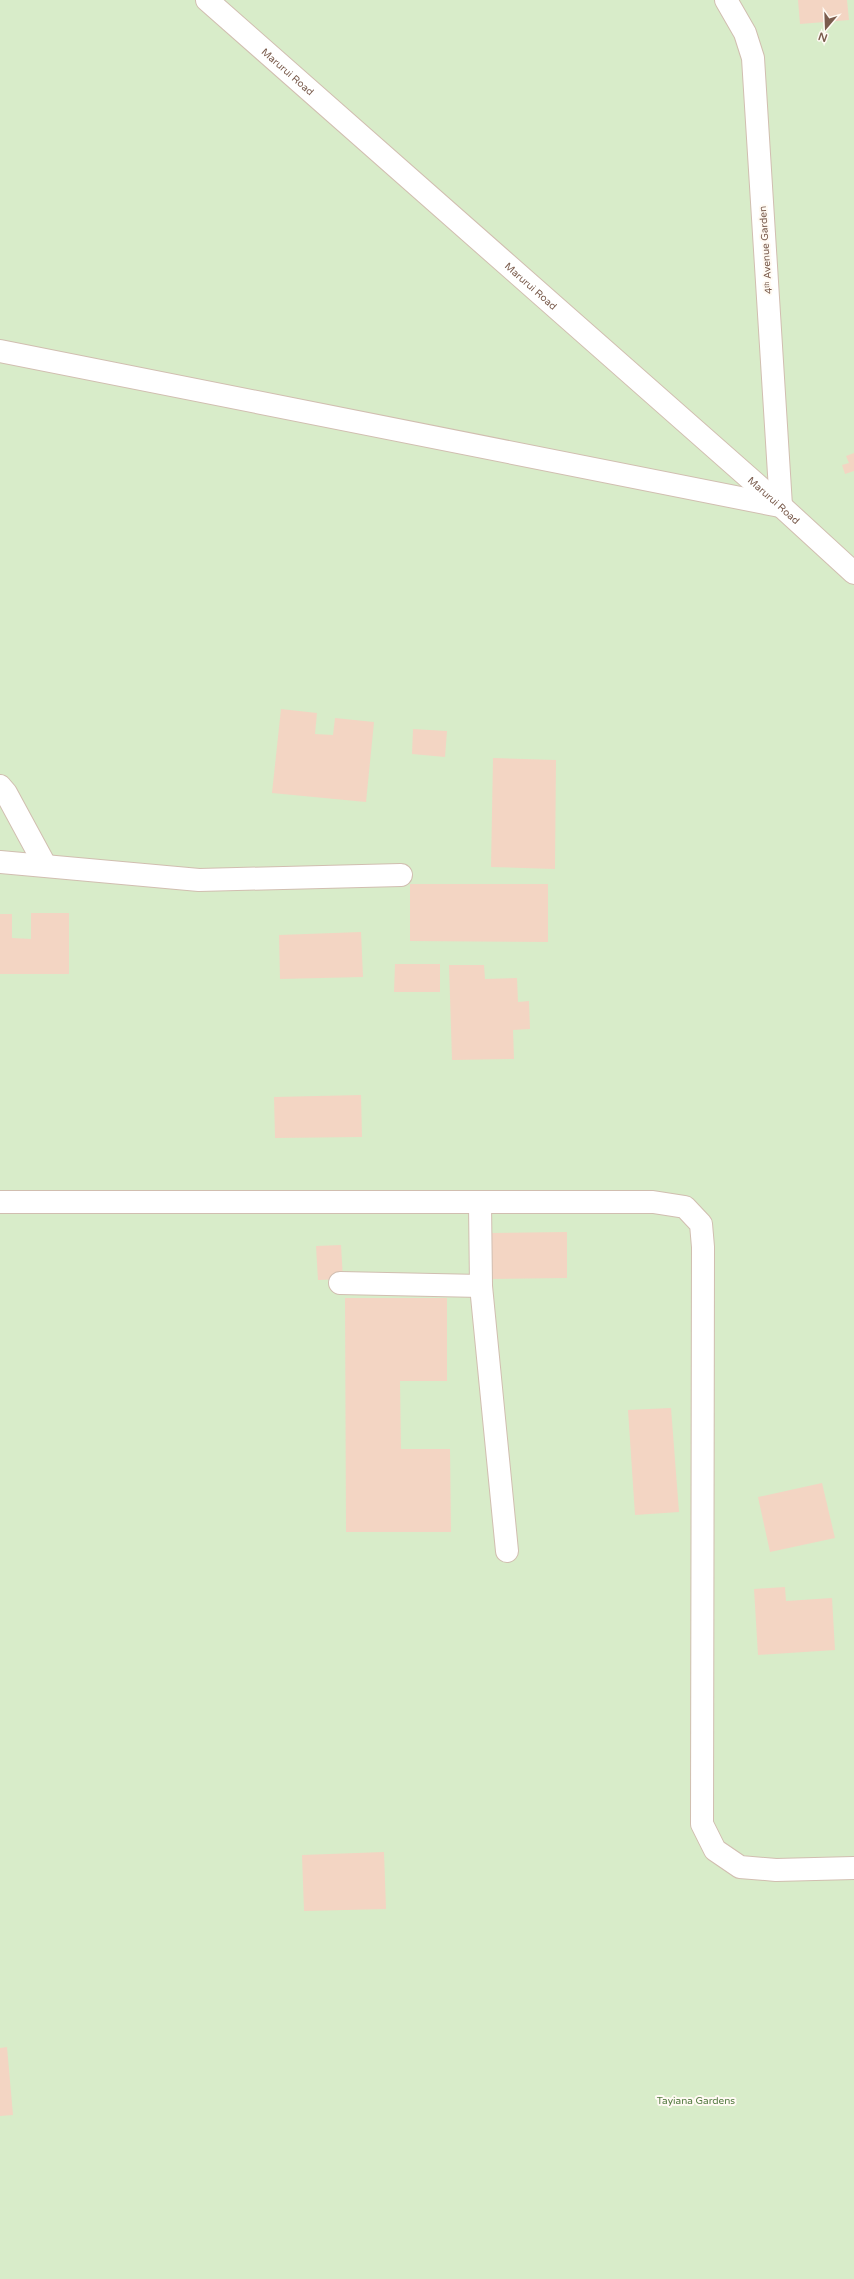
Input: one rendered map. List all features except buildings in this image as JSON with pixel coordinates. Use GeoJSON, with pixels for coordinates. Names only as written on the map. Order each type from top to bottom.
{"type":"FeatureCollection","features":[{"type":"Feature","properties":{"kind":"street","name":"Marurui Road"},"geometry":{"type":"LineString","coordinates":[[207,0],[781,506],[854,573]]}},
{"type":"Feature","properties":{"kind":"street","name":"4ᵗʰ Avenue Garden"},"geometry":{"type":"LineString","coordinates":[[728,1],[745,33],[753,58],[781,506]]}},
{"type":"Feature","properties":{"kind":"street"},"geometry":{"type":"LineString","coordinates":[[0,351],[781,506]]}},
{"type":"Feature","properties":{"kind":"street"},"geometry":{"type":"LineString","coordinates":[[0,786],[6,793],[45,865]]}},
{"type":"Feature","properties":{"kind":"street"},"geometry":{"type":"LineString","coordinates":[[0,862],[199,880],[401,876]]}},
{"type":"Feature","properties":{"kind":"street"},"geometry":{"type":"LineString","coordinates":[[0,1202],[480,1204],[653,1202],[685,1207],[701,1224],[703,1247],[702,1824],[715,1850],[740,1867],[776,1870],[854,1868]]}},
{"type":"Feature","properties":{"kind":"street"},"geometry":{"type":"LineString","coordinates":[[480,1204],[480,1286],[507,1551]]}},
{"type":"Feature","properties":{"kind":"street"},"geometry":{"type":"LineString","coordinates":[[340,1283],[480,1286]]}},
{"type":"Feature","properties":{"kind":"green space","name":"Tayiana Gardens"},"geometry":{"type":"Polygon","coordinates":[[[0,0],[854,0],[854,2279],[0,2279],[0,0]]]}}]}
